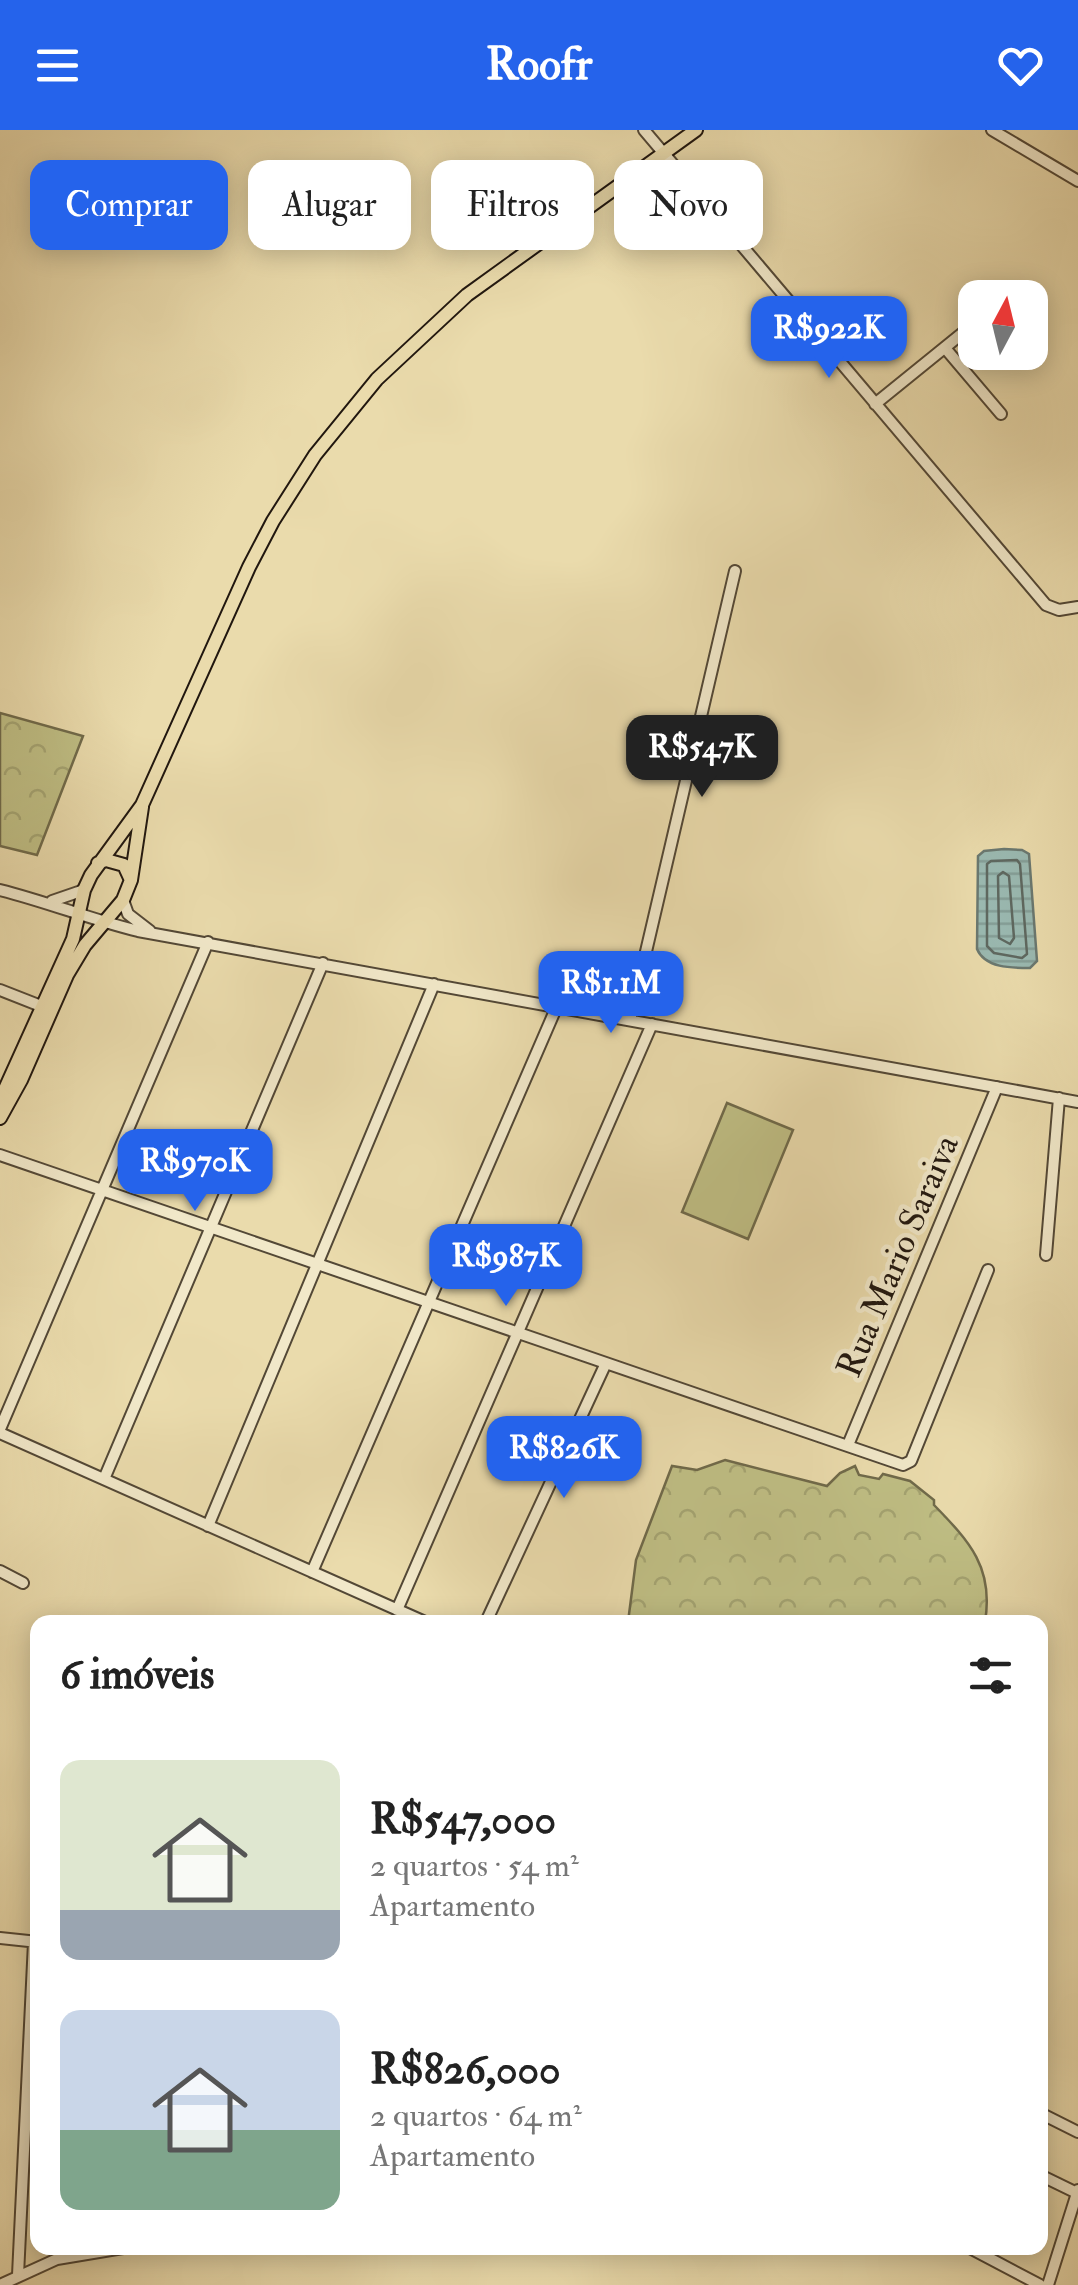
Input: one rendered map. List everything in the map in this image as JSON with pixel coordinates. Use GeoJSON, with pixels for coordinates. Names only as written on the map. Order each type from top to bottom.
{"type":"FeatureCollection","features":[{"type":"Feature","properties":{"kind":"main road"},"geometry":{"type":"LineString","coordinates":[[0,1118],[74,939],[84,890],[98,862],[142,804],[272,521],[305,468],[350,409],[418,337],[467,295],[696,130]]}},
{"type":"Feature","properties":{"kind":"main road"},"geometry":{"type":"LineString","coordinates":[[0,1100],[85,945],[123,900],[131,880],[142,804]]}},
{"type":"Feature","properties":{"kind":"main road"},"geometry":{"type":"LineString","coordinates":[[98,862],[124,864],[131,880]]}},
{"type":"Feature","properties":{"kind":"street"},"geometry":{"type":"LineString","coordinates":[[644,130],[1046,604],[1059,610],[1078,607]]}},
{"type":"Feature","properties":{"kind":"street"},"geometry":{"type":"LineString","coordinates":[[992,130],[1078,181]]}},
{"type":"Feature","properties":{"kind":"street"},"geometry":{"type":"LineString","coordinates":[[874,404],[958,337]]}},
{"type":"Feature","properties":{"kind":"street"},"geometry":{"type":"LineString","coordinates":[[945,348],[1001,414]]}},
{"type":"Feature","properties":{"kind":"street"},"geometry":{"type":"LineString","coordinates":[[630,1020],[735,571]]}},
{"type":"Feature","properties":{"kind":"street"},"geometry":{"type":"LineString","coordinates":[[0,890],[106,923],[151,932],[1078,1102]]}},
{"type":"Feature","properties":{"kind":"street"},"geometry":{"type":"LineString","coordinates":[[46,902],[84,890]]}},
{"type":"Feature","properties":{"kind":"street"},"geometry":{"type":"LineString","coordinates":[[123,900],[128,914],[151,932]]}},
{"type":"Feature","properties":{"kind":"street"},"geometry":{"type":"LineString","coordinates":[[208,942],[0,1431],[409,1615]]}},
{"type":"Feature","properties":{"kind":"street"},"geometry":{"type":"LineString","coordinates":[[104,1479],[322,964]]}},
{"type":"Feature","properties":{"kind":"street"},"geometry":{"type":"LineString","coordinates":[[208,1526],[434,984]]}},
{"type":"Feature","properties":{"kind":"street"},"geometry":{"type":"LineString","coordinates":[[0,990],[47,1009]]}},
{"type":"Feature","properties":{"kind":"street"},"geometry":{"type":"LineString","coordinates":[[312,1572],[558,1006]]}},
{"type":"Feature","properties":{"kind":"street"},"geometry":{"type":"LineString","coordinates":[[397,1610],[652,1024]]}},
{"type":"Feature","properties":{"kind":"street","name":"Rua Mario Saraiva"},"geometry":{"type":"LineString","coordinates":[[848,1445],[997,1087]]}},
{"type":"Feature","properties":{"kind":"street"},"geometry":{"type":"LineString","coordinates":[[1046,1255],[1058,1098]]}},
{"type":"Feature","properties":{"kind":"street"},"geometry":{"type":"LineString","coordinates":[[0,1155],[908,1465],[988,1270]]}},
{"type":"Feature","properties":{"kind":"street"},"geometry":{"type":"LineString","coordinates":[[489,1615],[606,1363]]}},
{"type":"Feature","properties":{"kind":"street"},"geometry":{"type":"LineString","coordinates":[[0,1571],[24,1583]]}},
{"type":"Feature","properties":{"kind":"street"},"geometry":{"type":"LineString","coordinates":[[0,1938],[30,1941]]}},
{"type":"Feature","properties":{"kind":"street"},"geometry":{"type":"LineString","coordinates":[[18,2275],[30,2053]]}},
{"type":"Feature","properties":{"kind":"street"},"geometry":{"type":"LineString","coordinates":[[1048,2118],[1078,2132]]}},
{"type":"Feature","properties":{"kind":"street"},"geometry":{"type":"LineString","coordinates":[[984,2255],[1044,2285],[1078,2191],[1048,2178]]}},
{"type":"Feature","properties":{"kind":"street"},"geometry":{"type":"LineString","coordinates":[[0,2285],[57,2260],[81,2255]]}},
{"type":"Feature","properties":{"kind":"green space"},"geometry":{"type":"Polygon","coordinates":[[[0,713],[83,736],[37,855],[0,846],[0,713]]]}},
{"type":"Feature","properties":{"kind":"green space"},"geometry":{"type":"Polygon","coordinates":[[[727,1103],[793,1130],[748,1239],[682,1212],[727,1103]]]}},
{"type":"Feature","properties":{"kind":"green space"},"geometry":{"type":"Polygon","coordinates":[[[725,1460],[827,1486],[840,1473],[855,1466],[859,1475],[879,1479],[883,1474],[910,1481],[934,1500],[976,1557],[986,1586],[986,1615],[629,1615],[636,1560],[672,1466],[697,1470],[725,1460]]]}},
{"type":"Feature","properties":{"kind":"water"},"geometry":{"type":"Polygon","coordinates":[[[1004,849],[1029,854],[1037,961],[1030,968],[992,963],[977,949],[978,856],[984,851],[1004,849]]]}}]}
